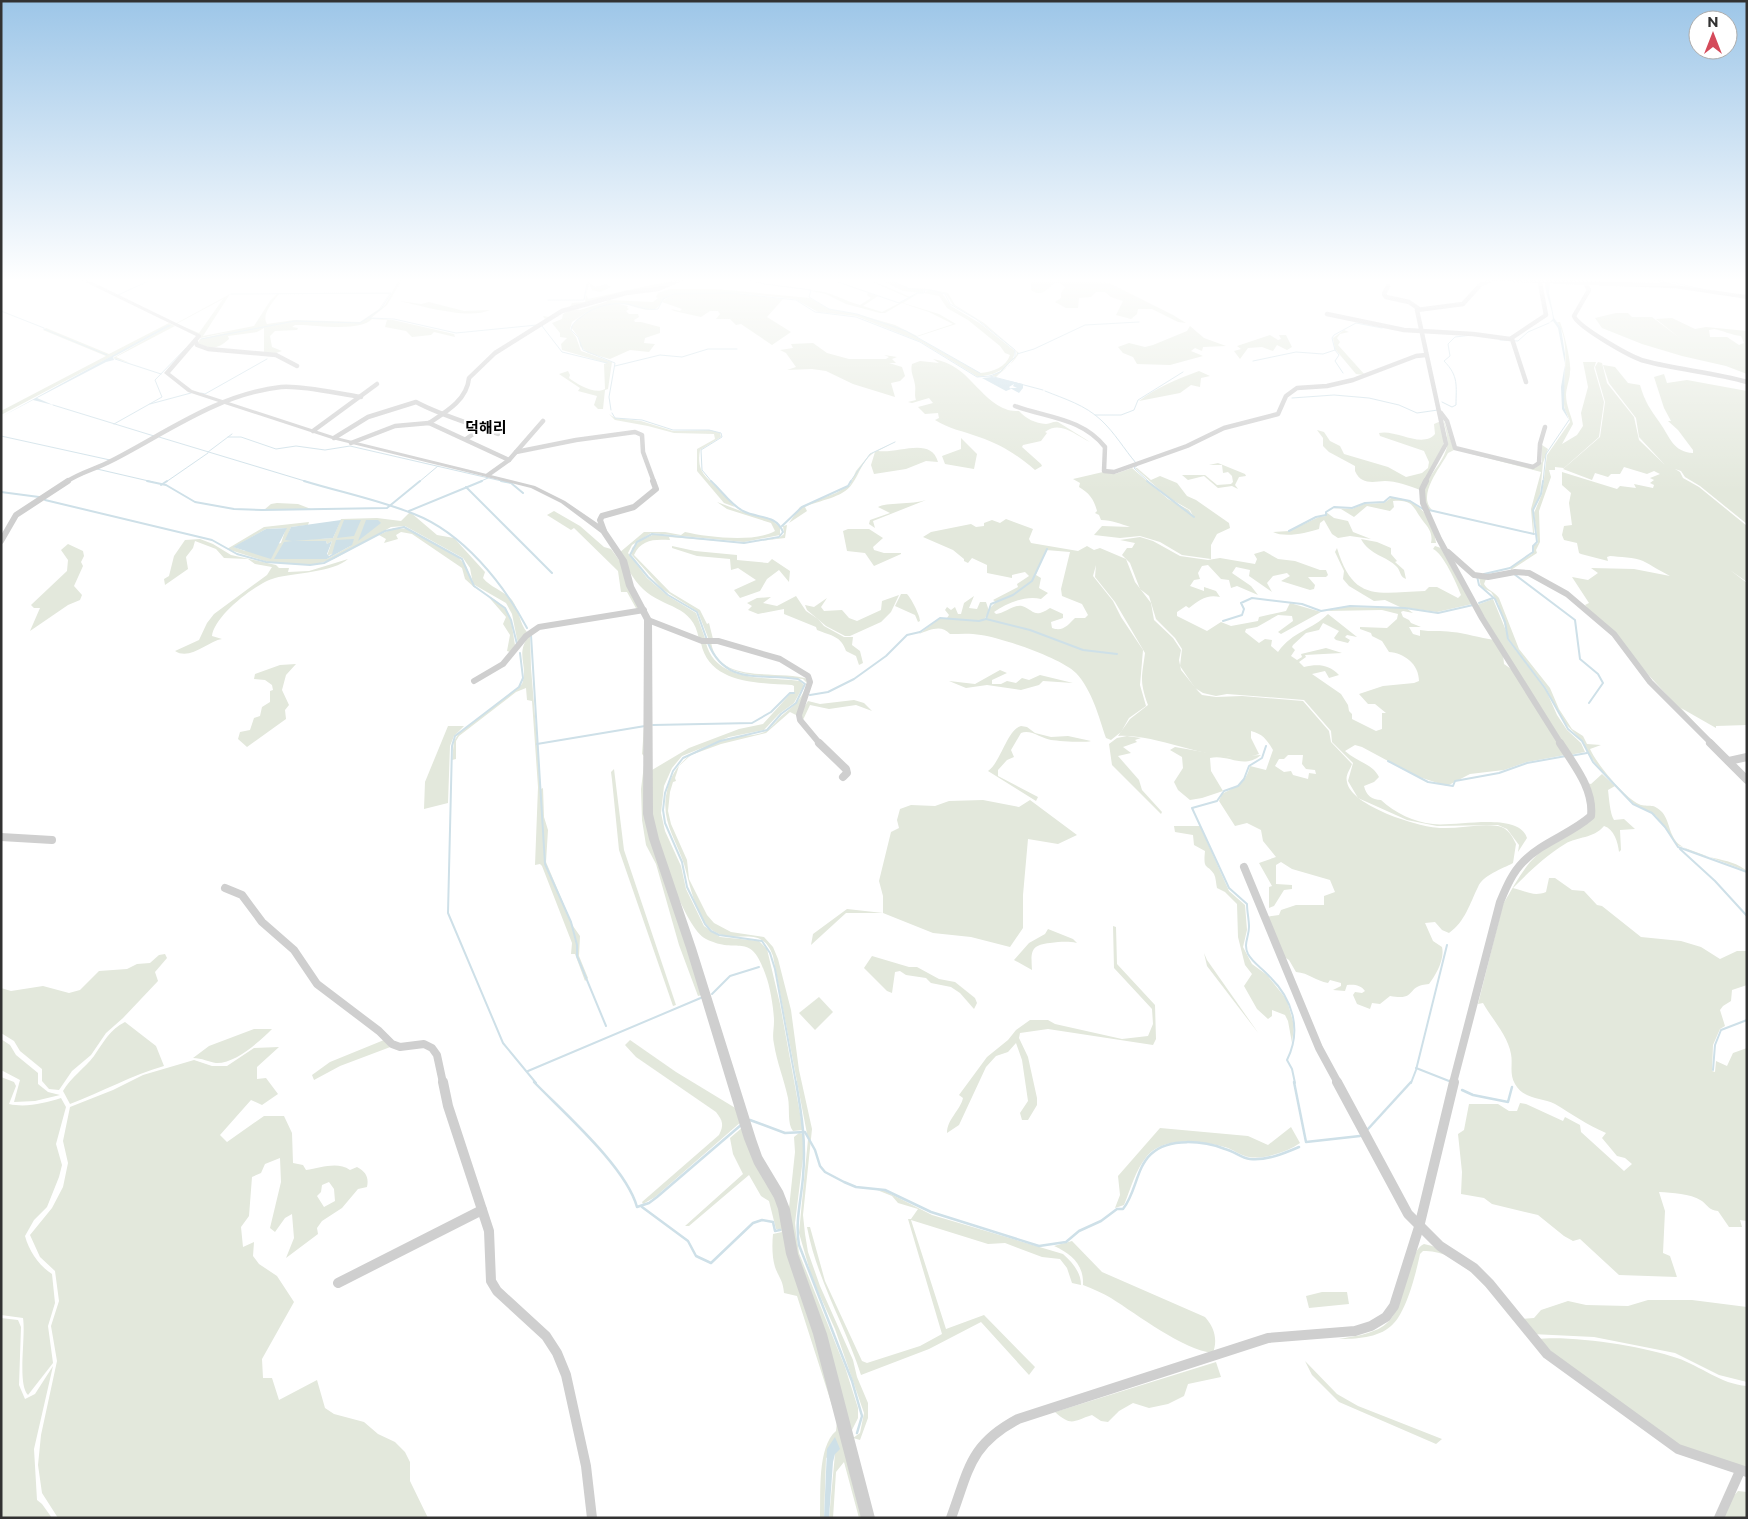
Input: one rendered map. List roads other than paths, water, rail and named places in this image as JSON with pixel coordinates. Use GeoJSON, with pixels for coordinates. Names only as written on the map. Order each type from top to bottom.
{"type":"FeatureCollection","features":[{"type":"Feature","properties":{"kind":"street"},"geometry":{"type":"LineString","coordinates":[[189,349],[171,366],[167,373],[190,391],[351,443],[533,486],[564,502],[604,531]]}},
{"type":"Feature","properties":{"kind":"street"},"geometry":{"type":"LineString","coordinates":[[208,349],[276,355],[297,366]]}},
{"type":"Feature","properties":{"kind":"street"},"geometry":{"type":"LineString","coordinates":[[430,423],[465,396],[470,385],[469,378],[487,360],[504,349]]}},
{"type":"Feature","properties":{"kind":"street"},"geometry":{"type":"LineString","coordinates":[[951,1518],[976,1454],[986,1440],[999,1429],[1018,1419],[1268,1338],[1355,1331],[1371,1326],[1386,1317],[1394,1306],[1419,1227],[1468,1021],[1500,902],[1510,880],[1523,862],[1584,822],[1591,816],[1592,809],[1589,792],[1580,775],[1470,597],[1442,547],[1422,494],[1423,485],[1446,444],[1425,349]]}},
{"type":"Feature","properties":{"kind":"street"},"geometry":{"type":"LineString","coordinates":[[1515,349],[1526,382]]}},
{"type":"Feature","properties":{"kind":"street"},"geometry":{"type":"LineString","coordinates":[[1621,349],[1643,361],[1719,374],[1747,382]]}},
{"type":"Feature","properties":{"kind":"street"},"geometry":{"type":"LineString","coordinates":[[1015,406],[1064,419],[1092,433],[1102,443],[1106,451],[1103,468],[1108,472],[1114,472],[1153,456],[1187,446],[1215,431],[1278,414],[1283,407],[1286,396],[1297,388],[1327,386],[1353,380],[1416,356],[1426,355]]}},
{"type":"Feature","properties":{"kind":"street"},"geometry":{"type":"LineString","coordinates":[[313,431],[361,398],[377,384]]}},
{"type":"Feature","properties":{"kind":"street"},"geometry":{"type":"LineString","coordinates":[[1,541],[16,515],[83,471],[109,462],[200,412],[225,402],[259,391],[284,386],[361,398]]}},
{"type":"Feature","properties":{"kind":"street"},"geometry":{"type":"LineString","coordinates":[[334,438],[368,417],[412,402],[419,402],[440,415],[458,419],[498,434]]}},
{"type":"Feature","properties":{"kind":"street"},"geometry":{"type":"LineString","coordinates":[[1440,413],[1448,423],[1451,442],[1455,448],[1533,467],[1539,463],[1540,444],[1545,427]]}},
{"type":"Feature","properties":{"kind":"street"},"geometry":{"type":"LineString","coordinates":[[488,475],[509,460],[544,421]]}},
{"type":"Feature","properties":{"kind":"street"},"geometry":{"type":"LineString","coordinates":[[351,443],[395,426],[430,423],[509,460]]}},
{"type":"Feature","properties":{"kind":"street"},"geometry":{"type":"LineString","coordinates":[[466,439],[482,428]]}},
{"type":"Feature","properties":{"kind":"street"},"geometry":{"type":"LineString","coordinates":[[516,452],[576,440],[635,432],[642,435],[643,452],[656,489],[634,507],[602,516],[600,520],[604,531],[623,560],[630,586],[648,620],[648,814],[651,830],[691,948],[750,1139],[758,1160],[780,1195],[792,1254],[820,1334],[868,1518]]}},
{"type":"Feature","properties":{"kind":"street"},"geometry":{"type":"LineString","coordinates":[[1442,547],[1472,574],[1490,577],[1514,571],[1529,573],[1586,608],[1624,644],[1641,671],[1654,687],[1747,780]]}},
{"type":"Feature","properties":{"kind":"street"},"geometry":{"type":"LineString","coordinates":[[474,681],[504,664],[526,636],[539,627],[644,610]]}},
{"type":"Feature","properties":{"kind":"street"},"geometry":{"type":"LineString","coordinates":[[648,620],[702,641],[718,641],[780,659],[808,676],[810,682],[799,715],[800,720],[822,747],[846,769],[847,773],[843,777]]}},
{"type":"Feature","properties":{"kind":"street"},"geometry":{"type":"LineString","coordinates":[[1729,761],[1747,757]]}},
{"type":"Feature","properties":{"kind":"street"},"geometry":{"type":"LineString","coordinates":[[1,837],[52,840]]}},
{"type":"Feature","properties":{"kind":"street"},"geometry":{"type":"LineString","coordinates":[[1244,867],[1272,939],[1319,1048],[1408,1214],[1440,1246],[1474,1268],[1547,1354],[1590,1383],[1647,1429],[1678,1449],[1743,1472],[1721,1510],[1719,1518]]}},
{"type":"Feature","properties":{"kind":"street"},"geometry":{"type":"LineString","coordinates":[[225,888],[242,895],[262,922],[294,950],[318,984],[379,1031],[392,1044],[400,1047],[424,1044],[432,1048],[437,1055],[448,1106],[489,1231],[492,1281],[498,1291],[546,1336],[557,1353],[566,1375],[586,1466],[592,1518]]}},
{"type":"Feature","properties":{"kind":"street"},"geometry":{"type":"LineString","coordinates":[[338,1284],[482,1210]]}},
{"type":"Feature","properties":{"kind":"waterway"},"geometry":{"type":"LineString","coordinates":[[92,349],[107,355]]}},
{"type":"Feature","properties":{"kind":"waterway"},"geometry":{"type":"LineString","coordinates":[[161,374],[185,349]]}},
{"type":"Feature","properties":{"kind":"waterway"},"geometry":{"type":"LineString","coordinates":[[560,349],[562,352],[607,363]]}},
{"type":"Feature","properties":{"kind":"waterway"},"geometry":{"type":"LineString","coordinates":[[583,349],[615,363],[609,397],[611,410]]}},
{"type":"Feature","properties":{"kind":"waterway"},"geometry":{"type":"LineString","coordinates":[[615,366],[660,355],[682,357],[708,349],[737,349]]}},
{"type":"Feature","properties":{"kind":"waterway"},"geometry":{"type":"LineString","coordinates":[[931,349],[977,377],[990,376]]}},
{"type":"Feature","properties":{"kind":"waterway"},"geometry":{"type":"LineString","coordinates":[[938,349],[980,373]]}},
{"type":"Feature","properties":{"kind":"waterway"},"geometry":{"type":"LineString","coordinates":[[990,376],[1000,372],[1015,357],[1014,349]]}},
{"type":"Feature","properties":{"kind":"waterway"},"geometry":{"type":"LineString","coordinates":[[1017,354],[1034,349]]}},
{"type":"Feature","properties":{"kind":"waterway"},"geometry":{"type":"LineString","coordinates":[[1442,402],[1452,407],[1456,405],[1454,377],[1449,366],[1444,361],[1450,356],[1449,349]]}},
{"type":"Feature","properties":{"kind":"waterway"},"geometry":{"type":"LineString","coordinates":[[1253,361],[1296,352],[1323,354],[1335,350]]}},
{"type":"Feature","properties":{"kind":"waterway"},"geometry":{"type":"LineString","coordinates":[[1335,350],[1339,355],[1335,361],[1343,373]]}},
{"type":"Feature","properties":{"kind":"waterway"},"geometry":{"type":"LineString","coordinates":[[115,359],[161,374]]}},
{"type":"Feature","properties":{"kind":"waterway"},"geometry":{"type":"LineString","coordinates":[[201,393],[205,394],[267,359]]}},
{"type":"Feature","properties":{"kind":"waterway"},"geometry":{"type":"LineString","coordinates":[[1095,415],[1121,415],[1134,410],[1138,400],[1183,372]]}},
{"type":"Feature","properties":{"kind":"waterway"},"geometry":{"type":"LineString","coordinates":[[114,424],[162,397],[155,380],[161,374]]}},
{"type":"Feature","properties":{"kind":"waterway"},"geometry":{"type":"LineString","coordinates":[[990,376],[1043,390]]}},
{"type":"Feature","properties":{"kind":"waterway"},"geometry":{"type":"LineString","coordinates":[[1045,391],[1074,403],[1095,415]]}},
{"type":"Feature","properties":{"kind":"waterway"},"geometry":{"type":"LineString","coordinates":[[150,404],[191,393]]}},
{"type":"Feature","properties":{"kind":"waterway"},"geometry":{"type":"LineString","coordinates":[[1292,398],[1334,395],[1369,398],[1399,405],[1417,413],[1438,410]]}},
{"type":"Feature","properties":{"kind":"waterway"},"geometry":{"type":"LineString","coordinates":[[53,405],[114,424]]}},
{"type":"Feature","properties":{"kind":"waterway"},"geometry":{"type":"LineString","coordinates":[[612,413],[615,418],[642,420],[673,430],[709,430],[721,433],[722,437],[701,450],[702,470],[712,482]]}},
{"type":"Feature","properties":{"kind":"waterway"},"geometry":{"type":"LineString","coordinates":[[1095,415],[1111,430],[1136,463]]}},
{"type":"Feature","properties":{"kind":"waterway"},"geometry":{"type":"LineString","coordinates":[[1543,482],[1546,454],[1569,420]]}},
{"type":"Feature","properties":{"kind":"waterway"},"geometry":{"type":"LineString","coordinates":[[114,424],[154,436]]}},
{"type":"Feature","properties":{"kind":"waterway"},"geometry":{"type":"LineString","coordinates":[[228,437],[232,434]]}},
{"type":"Feature","properties":{"kind":"waterway"},"geometry":{"type":"LineString","coordinates":[[1,436],[110,460]]}},
{"type":"Feature","properties":{"kind":"waterway"},"geometry":{"type":"LineString","coordinates":[[159,437],[208,452]]}},
{"type":"Feature","properties":{"kind":"waterway"},"geometry":{"type":"LineString","coordinates":[[208,452],[228,437]]}},
{"type":"Feature","properties":{"kind":"waterway"},"geometry":{"type":"LineString","coordinates":[[228,437],[241,437],[276,449],[296,446],[325,450],[350,446],[438,466]]}},
{"type":"Feature","properties":{"kind":"waterway"},"geometry":{"type":"LineString","coordinates":[[850,482],[870,454],[895,442]]}},
{"type":"Feature","properties":{"kind":"waterway"},"geometry":{"type":"LineString","coordinates":[[208,452],[308,482]]}},
{"type":"Feature","properties":{"kind":"waterway"},"geometry":{"type":"LineString","coordinates":[[166,482],[208,453]]}},
{"type":"Feature","properties":{"kind":"waterway"},"geometry":{"type":"LineString","coordinates":[[1138,465],[1134,468],[1149,482]]}},
{"type":"Feature","properties":{"kind":"waterway"},"geometry":{"type":"LineString","coordinates":[[419,482],[438,466]]}},
{"type":"Feature","properties":{"kind":"waterway"},"geometry":{"type":"LineString","coordinates":[[438,466],[506,482]]}},
{"type":"Feature","properties":{"kind":"waterway"},"geometry":{"type":"LineString","coordinates":[[97,469],[153,482]]}},
{"type":"Feature","properties":{"kind":"waterway"},"geometry":{"type":"LineString","coordinates":[[479,482],[488,478]]}},
{"type":"Feature","properties":{"kind":"waterway"},"geometry":{"type":"LineString","coordinates":[[147,481],[162,484]]}},
{"type":"Feature","properties":{"kind":"waterway"},"geometry":{"type":"LineString","coordinates":[[162,484],[167,481]]}},
{"type":"Feature","properties":{"kind":"waterway"},"geometry":{"type":"LineString","coordinates":[[304,481],[390,505]]}},
{"type":"Feature","properties":{"kind":"waterway"},"geometry":{"type":"LineString","coordinates":[[390,505],[420,481]]}},
{"type":"Feature","properties":{"kind":"waterway"},"geometry":{"type":"LineString","coordinates":[[466,487],[482,481]]}},
{"type":"Feature","properties":{"kind":"waterway"},"geometry":{"type":"LineString","coordinates":[[501,481],[506,482]]}},
{"type":"Feature","properties":{"kind":"waterway"},"geometry":{"type":"LineString","coordinates":[[707,640],[697,612],[668,595],[648,577],[630,555],[637,542],[652,534],[744,543],[779,537],[783,532],[776,522],[743,511],[730,501],[711,481]]}},
{"type":"Feature","properties":{"kind":"waterway"},"geometry":{"type":"LineString","coordinates":[[782,526],[802,507],[848,486],[851,481]]}},
{"type":"Feature","properties":{"kind":"waterway"},"geometry":{"type":"LineString","coordinates":[[1147,481],[1194,517]]}},
{"type":"Feature","properties":{"kind":"waterway"},"geometry":{"type":"LineString","coordinates":[[1484,574],[1510,568],[1533,552],[1533,546],[1537,542],[1533,510],[1541,494],[1543,481]]}},
{"type":"Feature","properties":{"kind":"waterway"},"geometry":{"type":"LineString","coordinates":[[506,482],[511,483],[523,493]]}},
{"type":"Feature","properties":{"kind":"waterway"},"geometry":{"type":"LineString","coordinates":[[162,484],[195,502],[234,509],[387,508],[390,505]]}},
{"type":"Feature","properties":{"kind":"waterway"},"geometry":{"type":"LineString","coordinates":[[409,511],[466,487]]}},
{"type":"Feature","properties":{"kind":"waterway"},"geometry":{"type":"LineString","coordinates":[[466,487],[552,573]]}},
{"type":"Feature","properties":{"kind":"waterway"},"geometry":{"type":"LineString","coordinates":[[1,492],[39,497]]}},
{"type":"Feature","properties":{"kind":"waterway"},"geometry":{"type":"LineString","coordinates":[[1289,531],[1316,517],[1326,515],[1326,512],[1334,507],[1352,508],[1365,503],[1384,502],[1390,497],[1410,501],[1423,509]]}},
{"type":"Feature","properties":{"kind":"waterway"},"geometry":{"type":"LineString","coordinates":[[45,500],[212,540],[237,554],[266,562],[310,565],[324,563],[385,531],[404,527],[462,559],[474,586],[505,608],[511,620],[517,644]]}},
{"type":"Feature","properties":{"kind":"waterway"},"geometry":{"type":"LineString","coordinates":[[390,505],[432,523],[465,547],[494,577],[527,628]]}},
{"type":"Feature","properties":{"kind":"waterway"},"geometry":{"type":"LineString","coordinates":[[1429,510],[1534,534]]}},
{"type":"Feature","properties":{"kind":"waterway"},"geometry":{"type":"LineString","coordinates":[[986,619],[991,604],[1013,595],[1032,581],[1047,549]]}},
{"type":"Feature","properties":{"kind":"waterway"},"geometry":{"type":"LineString","coordinates":[[1514,574],[1575,620],[1580,659],[1598,674],[1603,683],[1589,703]]}},
{"type":"Feature","properties":{"kind":"waterway"},"geometry":{"type":"LineString","coordinates":[[1477,576],[1479,585],[1495,599],[1505,622],[1508,639],[1545,688],[1568,729],[1582,741],[1593,762],[1633,804],[1652,813],[1665,827],[1678,847],[1747,872]]}},
{"type":"Feature","properties":{"kind":"waterway"},"geometry":{"type":"LineString","coordinates":[[1223,621],[1242,615],[1244,609],[1241,603],[1252,598],[1302,604],[1321,611],[1350,606],[1405,608],[1438,613],[1473,605]]}},
{"type":"Feature","properties":{"kind":"waterway"},"geometry":{"type":"LineString","coordinates":[[1479,603],[1493,598]]}},
{"type":"Feature","properties":{"kind":"waterway"},"geometry":{"type":"LineString","coordinates":[[810,695],[828,692],[854,679],[886,656],[907,635],[920,632],[940,618],[979,621],[986,619]]}},
{"type":"Feature","properties":{"kind":"waterway"},"geometry":{"type":"LineString","coordinates":[[986,619],[1030,630],[1083,650],[1117,654]]}},
{"type":"Feature","properties":{"kind":"waterway"},"geometry":{"type":"LineString","coordinates":[[531,635],[538,744]]}},
{"type":"Feature","properties":{"kind":"waterway"},"geometry":{"type":"LineString","coordinates":[[708,643],[715,657],[734,672],[745,675],[798,679],[805,684],[796,703],[781,714],[767,730],[720,741],[683,758],[673,771],[665,793],[663,810],[665,823],[682,862],[687,887],[705,924],[711,931],[719,935],[762,941],[770,953],[775,969],[796,1083]]}},
{"type":"Feature","properties":{"kind":"waterway"},"geometry":{"type":"LineString","coordinates":[[520,653],[523,678],[519,687],[455,736],[452,746],[448,913],[503,1043],[536,1083]]}},
{"type":"Feature","properties":{"kind":"waterway"},"geometry":{"type":"LineString","coordinates":[[653,725],[752,723],[771,712],[790,693],[794,693]]}},
{"type":"Feature","properties":{"kind":"waterway"},"geometry":{"type":"LineString","coordinates":[[538,744],[645,726]]}},
{"type":"Feature","properties":{"kind":"waterway"},"geometry":{"type":"LineString","coordinates":[[538,744],[545,864],[571,922],[577,945],[577,956],[606,1026]]}},
{"type":"Feature","properties":{"kind":"waterway"},"geometry":{"type":"LineString","coordinates":[[1266,746],[1262,758],[1249,766],[1244,779],[1238,786],[1224,791],[1217,801],[1192,808],[1229,888],[1247,904],[1249,927],[1246,947],[1248,954],[1277,985],[1293,1015],[1294,1037],[1292,1049],[1287,1060],[1292,1069],[1295,1083]]}},
{"type":"Feature","properties":{"kind":"waterway"},"geometry":{"type":"LineString","coordinates":[[1570,756],[1587,753]]}},
{"type":"Feature","properties":{"kind":"waterway"},"geometry":{"type":"LineString","coordinates":[[1388,761],[1428,782],[1453,786],[1455,781],[1499,773],[1527,763],[1566,756]]}},
{"type":"Feature","properties":{"kind":"waterway"},"geometry":{"type":"LineString","coordinates":[[1680,849],[1715,881],[1747,916]]}},
{"type":"Feature","properties":{"kind":"waterway"},"geometry":{"type":"LineString","coordinates":[[1416,1068],[1447,945]]}},
{"type":"Feature","properties":{"kind":"waterway"},"geometry":{"type":"LineString","coordinates":[[712,994],[730,976],[759,967]]}},
{"type":"Feature","properties":{"kind":"waterway"},"geometry":{"type":"LineString","coordinates":[[528,1071],[703,997]]}},
{"type":"Feature","properties":{"kind":"waterway"},"geometry":{"type":"LineString","coordinates":[[1713,1070],[1715,1045],[1721,1030],[1747,1020]]}},
{"type":"Feature","properties":{"kind":"waterway"},"geometry":{"type":"LineString","coordinates":[[1411,1083],[1416,1068]]}},
{"type":"Feature","properties":{"kind":"waterway"},"geometry":{"type":"LineString","coordinates":[[1416,1068],[1449,1081]]}},
{"type":"Feature","properties":{"kind":"waterway"},"geometry":{"type":"LineString","coordinates":[[534,1082],[593,1141],[631,1191],[637,1207],[649,1203],[657,1197],[741,1125]]}},
{"type":"Feature","properties":{"kind":"waterway"},"geometry":{"type":"LineString","coordinates":[[796,1082],[803,1132]]}},
{"type":"Feature","properties":{"kind":"waterway"},"geometry":{"type":"LineString","coordinates":[[1294,1082],[1306,1142],[1360,1136]]}},
{"type":"Feature","properties":{"kind":"waterway"},"geometry":{"type":"LineString","coordinates":[[1368,1129],[1411,1082]]}},
{"type":"Feature","properties":{"kind":"waterway"},"geometry":{"type":"LineString","coordinates":[[1462,1090],[1473,1095],[1508,1102],[1512,1087]]}},
{"type":"Feature","properties":{"kind":"waterway"},"geometry":{"type":"LineString","coordinates":[[750,1120],[785,1133],[803,1132]]}},
{"type":"Feature","properties":{"kind":"waterway"},"geometry":{"type":"LineString","coordinates":[[803,1132],[803,1177],[798,1219],[799,1245],[852,1381],[862,1416],[857,1433]]}},
{"type":"Feature","properties":{"kind":"waterway"},"geometry":{"type":"LineString","coordinates":[[803,1132],[805,1132],[815,1150],[820,1166],[825,1172],[844,1182],[856,1187],[885,1190],[931,1212],[1039,1246],[1066,1242],[1079,1231],[1101,1221],[1117,1209],[1123,1209],[1131,1196],[1146,1160],[1151,1154],[1167,1145],[1187,1142],[1207,1144],[1247,1158],[1256,1159],[1275,1156],[1299,1147]]}},
{"type":"Feature","properties":{"kind":"waterway"},"geometry":{"type":"LineString","coordinates":[[642,1207],[688,1241],[696,1256],[711,1263],[753,1223],[762,1220],[773,1222],[775,1231],[780,1230]]}},
{"type":"Feature","properties":{"kind":"district","name":"덕해리"},"geometry":{"type":"Point","coordinates":[486,428]}}]}
